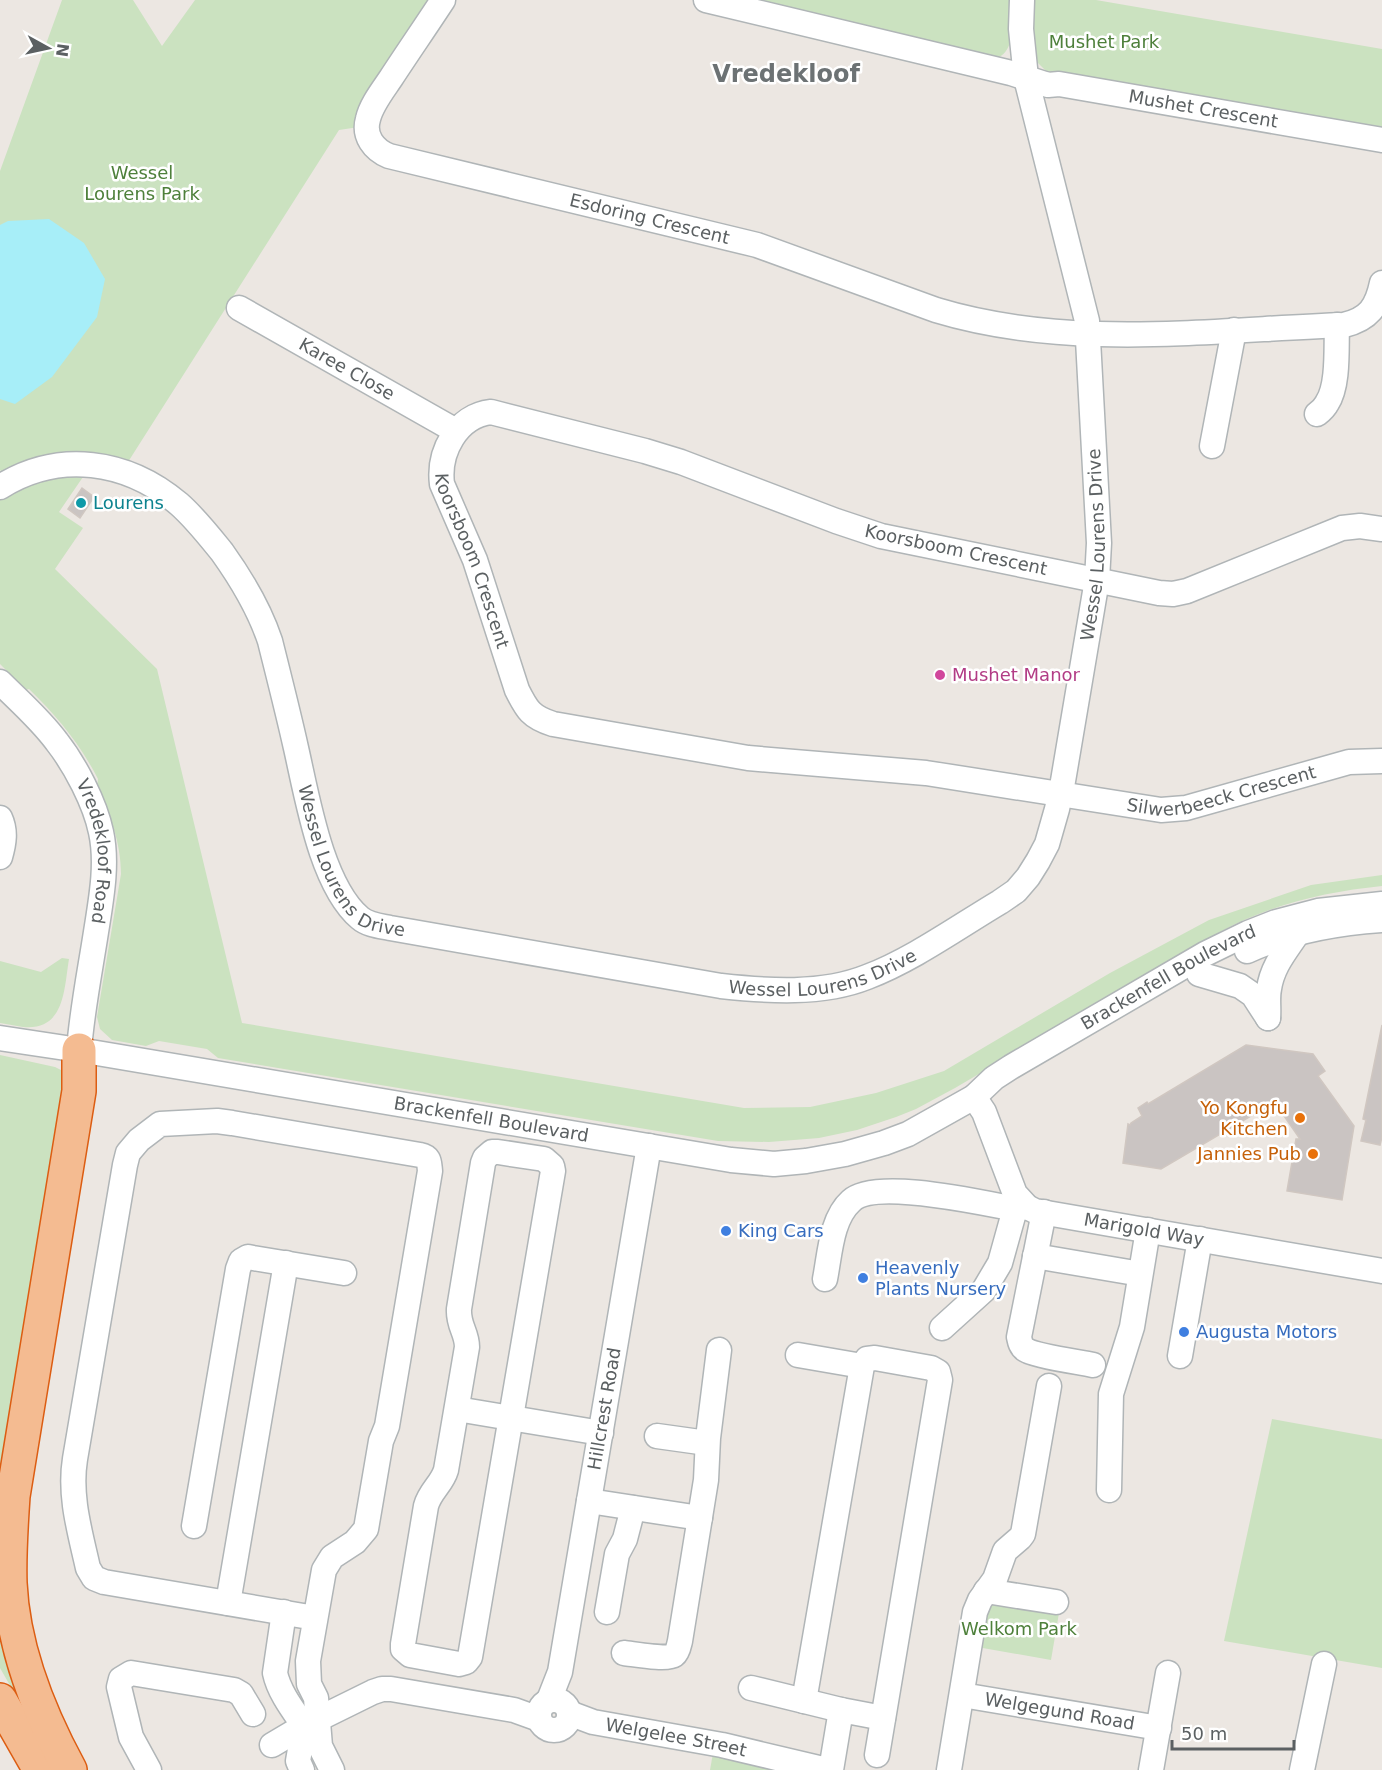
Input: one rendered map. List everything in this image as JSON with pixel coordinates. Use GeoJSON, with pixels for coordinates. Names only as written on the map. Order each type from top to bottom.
{"type":"FeatureCollection","features":[{"type":"Feature","properties":{"kind":"highway"},"geometry":{"type":"LineString","coordinates":[[70,1770],[40,1708],[23,1660],[14,1623],[9,1548],[13,1496],[79,1089],[79,1050]]}},
{"type":"Feature","properties":{"kind":"highway"},"geometry":{"type":"LineString","coordinates":[[0,1700],[40,1770]]}},
{"type":"Feature","properties":{"kind":"street","name":"Esdoring Crescent"},"geometry":{"type":"LineString","coordinates":[[443,0],[382,92],[368,118],[367,133],[381,152],[757,245],[962,318],[996,325],[1088,334]]}},
{"type":"Feature","properties":{"kind":"street"},"geometry":{"type":"LineString","coordinates":[[706,0],[1026,78]]}},
{"type":"Feature","properties":{"kind":"street","name":"Wessel Lourens Drive"},"geometry":{"type":"LineString","coordinates":[[0,487],[17,477],[53,465],[76,463],[108,467],[155,487],[178,504],[206,533],[240,577],[263,618],[319,844],[335,884],[354,912],[366,922],[721,986],[763,991],[794,991],[828,987],[865,978],[890,967],[1016,891],[1028,877],[1047,844],[1061,794],[1097,580],[1099,543],[1087,321],[1026,78],[1021,29],[1022,0]]}},
{"type":"Feature","properties":{"kind":"street","name":"Mushet Crescent"},"geometry":{"type":"LineString","coordinates":[[1026,78],[1048,85],[1059,84],[1382,140]]}},
{"type":"Feature","properties":{"kind":"street"},"geometry":{"type":"LineString","coordinates":[[1088,334],[1109,336],[1352,324],[1376,313],[1382,283]]}},
{"type":"Feature","properties":{"kind":"street","name":"Karee Close"},"geometry":{"type":"LineString","coordinates":[[239,308],[456,430]]}},
{"type":"Feature","properties":{"kind":"street"},"geometry":{"type":"LineString","coordinates":[[1317,414],[1327,403],[1335,380],[1337,326]]}},
{"type":"Feature","properties":{"kind":"street"},"geometry":{"type":"LineString","coordinates":[[1212,446],[1234,330]]}},
{"type":"Feature","properties":{"kind":"street","name":"Koorsboom Crescent"},"geometry":{"type":"LineString","coordinates":[[1061,794],[926,773],[748,758],[553,724],[534,716],[526,709],[517,690],[475,560],[442,484],[442,463],[456,430],[471,419],[491,412],[681,462],[881,536],[1097,580]]}},
{"type":"Feature","properties":{"kind":"street"},"geometry":{"type":"LineString","coordinates":[[1097,580],[1146,591],[1173,594],[1187,591],[1342,528],[1359,526],[1382,529]]}},
{"type":"Feature","properties":{"kind":"street","name":"Vredekloof Road"},"geometry":{"type":"LineString","coordinates":[[0,682],[57,741],[74,767],[101,831],[104,863],[101,898],[79,1050]]}},
{"type":"Feature","properties":{"kind":"street","name":"Silwerbeeck Crescent"},"geometry":{"type":"LineString","coordinates":[[1061,794],[1152,809],[1178,809],[1349,762],[1382,761]]}},
{"type":"Feature","properties":{"kind":"street"},"geometry":{"type":"LineString","coordinates":[[0,818],[5,836],[0,857]]}},
{"type":"Feature","properties":{"kind":"street","name":"Brackenfell Boulevard"},"geometry":{"type":"LineString","coordinates":[[0,1038],[731,1160],[774,1164],[806,1161],[845,1154],[908,1134],[974,1097],[994,1078],[1031,1055],[1205,954],[1248,933],[1276,922],[1318,911],[1382,904]]}},
{"type":"Feature","properties":{"kind":"street","name":"Brackenfell Boulevard"},"geometry":{"type":"LineString","coordinates":[[974,1097],[1000,1091],[1199,974],[1265,943],[1336,926],[1382,920]]}},
{"type":"Feature","properties":{"kind":"street"},"geometry":{"type":"LineString","coordinates":[[1199,974],[1240,986],[1253,995],[1268,1018],[1268,990],[1274,970],[1297,934]]}},
{"type":"Feature","properties":{"kind":"street"},"geometry":{"type":"LineString","coordinates":[[974,1097],[984,1112],[1015,1194],[1028,1209],[1035,1256],[1019,1337],[1020,1343],[1023,1348],[1033,1353],[1093,1365]]}},
{"type":"Feature","properties":{"kind":"street"},"geometry":{"type":"LineString","coordinates":[[315,1618],[104,1582],[94,1578],[88,1568],[74,1500],[73,1474],[125,1165],[128,1153],[139,1140],[160,1124],[232,1123],[426,1156],[429,1161],[430,1171],[387,1426],[381,1441],[367,1523],[359,1538],[332,1557],[326,1565],[322,1575],[315,1618],[307,1673],[320,1746],[332,1770]]}},
{"type":"Feature","properties":{"kind":"street","name":"Hillcrest Road"},"geometry":{"type":"LineString","coordinates":[[554,1712],[649,1146]]}},
{"type":"Feature","properties":{"kind":"street"},"geometry":{"type":"LineString","coordinates":[[492,1152],[544,1159],[554,1171],[512,1418],[470,1658],[459,1664],[410,1655],[403,1649],[426,1506],[430,1495],[444,1477],[467,1342],[459,1322],[459,1309],[481,1174],[485,1158],[492,1152]]}},
{"type":"Feature","properties":{"kind":"street","name":"Marigold Way"},"geometry":{"type":"LineString","coordinates":[[825,1279],[834,1230],[843,1209],[861,1194],[905,1192],[1028,1209],[1382,1271]]}},
{"type":"Feature","properties":{"kind":"street"},"geometry":{"type":"LineString","coordinates":[[942,1328],[984,1290],[1028,1209]]}},
{"type":"Feature","properties":{"kind":"street"},"geometry":{"type":"LineString","coordinates":[[1109,1490],[1111,1394],[1132,1328],[1148,1230]]}},
{"type":"Feature","properties":{"kind":"street"},"geometry":{"type":"LineString","coordinates":[[1180,1356],[1200,1239]]}},
{"type":"Feature","properties":{"kind":"street"},"geometry":{"type":"LineString","coordinates":[[1035,1256],[1130,1272]]}},
{"type":"Feature","properties":{"kind":"street"},"geometry":{"type":"LineString","coordinates":[[194,1526],[241,1261],[248,1257],[344,1273]]}},
{"type":"Feature","properties":{"kind":"street"},"geometry":{"type":"LineString","coordinates":[[228,1603],[286,1263]]}},
{"type":"Feature","properties":{"kind":"street"},"geometry":{"type":"LineString","coordinates":[[624,1653],[672,1656],[680,1641],[706,1480],[707,1443],[719,1350]]}},
{"type":"Feature","properties":{"kind":"street"},"geometry":{"type":"LineString","coordinates":[[798,1356],[862,1366]]}},
{"type":"Feature","properties":{"kind":"street"},"geometry":{"type":"LineString","coordinates":[[804,1701],[862,1366],[867,1359],[875,1358],[931,1368],[938,1372],[940,1380],[877,1755]]}},
{"type":"Feature","properties":{"kind":"street"},"geometry":{"type":"LineString","coordinates":[[949,1770],[975,1612],[995,1579],[1007,1548],[1020,1538],[1025,1529],[1049,1386]]}},
{"type":"Feature","properties":{"kind":"street"},"geometry":{"type":"LineString","coordinates":[[456,1409],[601,1433]]}},
{"type":"Feature","properties":{"kind":"street"},"geometry":{"type":"LineString","coordinates":[[657,1436],[707,1443]]}},
{"type":"Feature","properties":{"kind":"street"},"geometry":{"type":"LineString","coordinates":[[589,1501],[700,1518]]}},
{"type":"Feature","properties":{"kind":"street"},"geometry":{"type":"LineString","coordinates":[[607,1612],[616,1554],[625,1539],[633,1508]]}},
{"type":"Feature","properties":{"kind":"street"},"geometry":{"type":"LineString","coordinates":[[986,1591],[1056,1602]]}},
{"type":"Feature","properties":{"kind":"street"},"geometry":{"type":"LineString","coordinates":[[284,1612],[274,1673],[289,1704],[313,1714]]}},
{"type":"Feature","properties":{"kind":"street"},"geometry":{"type":"LineString","coordinates":[[1302,1770],[1324,1664]]}},
{"type":"Feature","properties":{"kind":"street","name":"Welgegund Road"},"geometry":{"type":"LineString","coordinates":[[1151,1770],[1168,1673]]}},
{"type":"Feature","properties":{"kind":"street"},"geometry":{"type":"LineString","coordinates":[[149,1770],[131,1737],[119,1687],[127,1674],[234,1690],[241,1694],[253,1714]]}},
{"type":"Feature","properties":{"kind":"street"},"geometry":{"type":"LineString","coordinates":[[752,1688],[883,1718]]}},
{"type":"Feature","properties":{"kind":"street","name":"Welgelee Street"},"geometry":{"type":"LineString","coordinates":[[273,1745],[313,1714],[382,1689],[391,1689],[514,1710],[554,1712],[593,1722],[722,1745],[829,1770]]}},
{"type":"Feature","properties":{"kind":"street","name":"Welgegund Road"},"geometry":{"type":"LineString","coordinates":[[962,1695],[1158,1728]]}},
{"type":"Feature","properties":{"kind":"street"},"geometry":{"type":"LineString","coordinates":[[829,1770],[841,1710]]}},
{"type":"Feature","properties":{"kind":"street"},"geometry":{"type":"LineString","coordinates":[[300,1764],[313,1714]]}},
{"type":"Feature","properties":{"kind":"green space","name":"Wessel Lourens Park"},"geometry":{"type":"Polygon","coordinates":[[[62,0],[133,0],[162,46],[195,0],[433,0],[359,127],[339,130],[128,462],[96,454],[64,454],[33,460],[3,473],[0,470],[0,171],[62,0]]]}},
{"type":"Feature","properties":{"kind":"green space"},"geometry":{"type":"Polygon","coordinates":[[[738,0],[1011,0],[1012,34],[1007,49],[995,59],[738,0]]]}},
{"type":"Feature","properties":{"kind":"green space","name":"Mushet Park"},"geometry":{"type":"Polygon","coordinates":[[[1033,0],[1096,0],[1382,49],[1382,130],[1046,71],[1034,57],[1033,0]]]}},
{"type":"Feature","properties":{"kind":"green space"},"geometry":{"type":"Polygon","coordinates":[[[85,474],[59,512],[83,528],[55,569],[157,669],[242,1023],[744,1108],[810,1107],[876,1093],[944,1071],[1110,973],[1209,920],[1311,885],[1382,875],[1382,886],[1299,901],[1239,922],[916,1109],[857,1130],[819,1138],[769,1142],[718,1141],[218,1058],[207,1049],[159,1041],[146,1046],[112,1040],[100,1029],[97,1017],[121,874],[121,862],[114,829],[97,786],[98,779],[76,742],[39,699],[29,689],[26,690],[0,664],[0,500],[11,492],[38,480],[85,474]]]}},
{"type":"Feature","properties":{"kind":"green space"},"geometry":{"type":"Polygon","coordinates":[[[62,958],[69,959],[63,995],[55,1015],[47,1022],[37,1026],[23,1027],[0,1023],[0,961],[41,972],[62,958]]]}},
{"type":"Feature","properties":{"kind":"green space"},"geometry":{"type":"Polygon","coordinates":[[[0,1055],[55,1067],[67,1075],[5,1494],[39,1736],[0,1668],[0,1055]]]}},
{"type":"Feature","properties":{"kind":"green space"},"geometry":{"type":"Polygon","coordinates":[[[1272,1419],[1382,1439],[1382,1668],[1224,1641],[1272,1419]]]}},
{"type":"Feature","properties":{"kind":"green space","name":"Welkom Park"},"geometry":{"type":"Polygon","coordinates":[[[998,1602],[1059,1613],[1051,1660],[977,1647],[987,1609],[998,1602]]]}},
{"type":"Feature","properties":{"kind":"green space"},"geometry":{"type":"Polygon","coordinates":[[[713,1753],[783,1770],[710,1770],[713,1753]]]}},
{"type":"Feature","properties":{"kind":"water"},"geometry":{"type":"Polygon","coordinates":[[[49,219],[84,243],[105,279],[97,317],[52,377],[15,404],[0,399],[0,225],[8,221],[49,219]]]}},
{"type":"Feature","properties":{"kind":"building","name":"Lourens"},"geometry":{"type":"Polygon","coordinates":[[[82,488],[94,497],[80,518],[68,509],[82,488]]]}},
{"type":"Feature","properties":{"kind":"building"},"geometry":{"type":"Polygon","coordinates":[[[1382,1025],[1382,1137],[1380,1145],[1361,1141],[1366,1120],[1363,1119],[1382,1025]]]}},
{"type":"Feature","properties":{"kind":"building"},"geometry":{"type":"Polygon","coordinates":[[[1246,1045],[1313,1054],[1325,1071],[1318,1076],[1354,1126],[1342,1200],[1287,1191],[1296,1139],[1300,1139],[1280,1110],[1278,1113],[1261,1110],[1161,1169],[1123,1163],[1128,1124],[1130,1125],[1142,1116],[1138,1108],[1246,1045]]]}},
{"type":"Feature","properties":{"kind":"place","name":"Lourens"},"geometry":{"type":"Point","coordinates":[81,503]}},
{"type":"Feature","properties":{"kind":"place","name":"Mushet Manor"},"geometry":{"type":"Point","coordinates":[940,675]}},
{"type":"Feature","properties":{"kind":"place","name":"Yo Kongfu Kitchen"},"geometry":{"type":"Point","coordinates":[1300,1118]}},
{"type":"Feature","properties":{"kind":"place","name":"Jannies Pub"},"geometry":{"type":"Point","coordinates":[1313,1154]}},
{"type":"Feature","properties":{"kind":"place","name":"King Cars"},"geometry":{"type":"Point","coordinates":[726,1231]}},
{"type":"Feature","properties":{"kind":"place","name":"Heavenly Plants Nursery"},"geometry":{"type":"Point","coordinates":[863,1278]}},
{"type":"Feature","properties":{"kind":"place","name":"Augusta Motors"},"geometry":{"type":"Point","coordinates":[1184,1332]}},
{"type":"Feature","properties":{"kind":"district","name":"Vredekloof"},"geometry":{"type":"Point","coordinates":[786,74]}}]}
